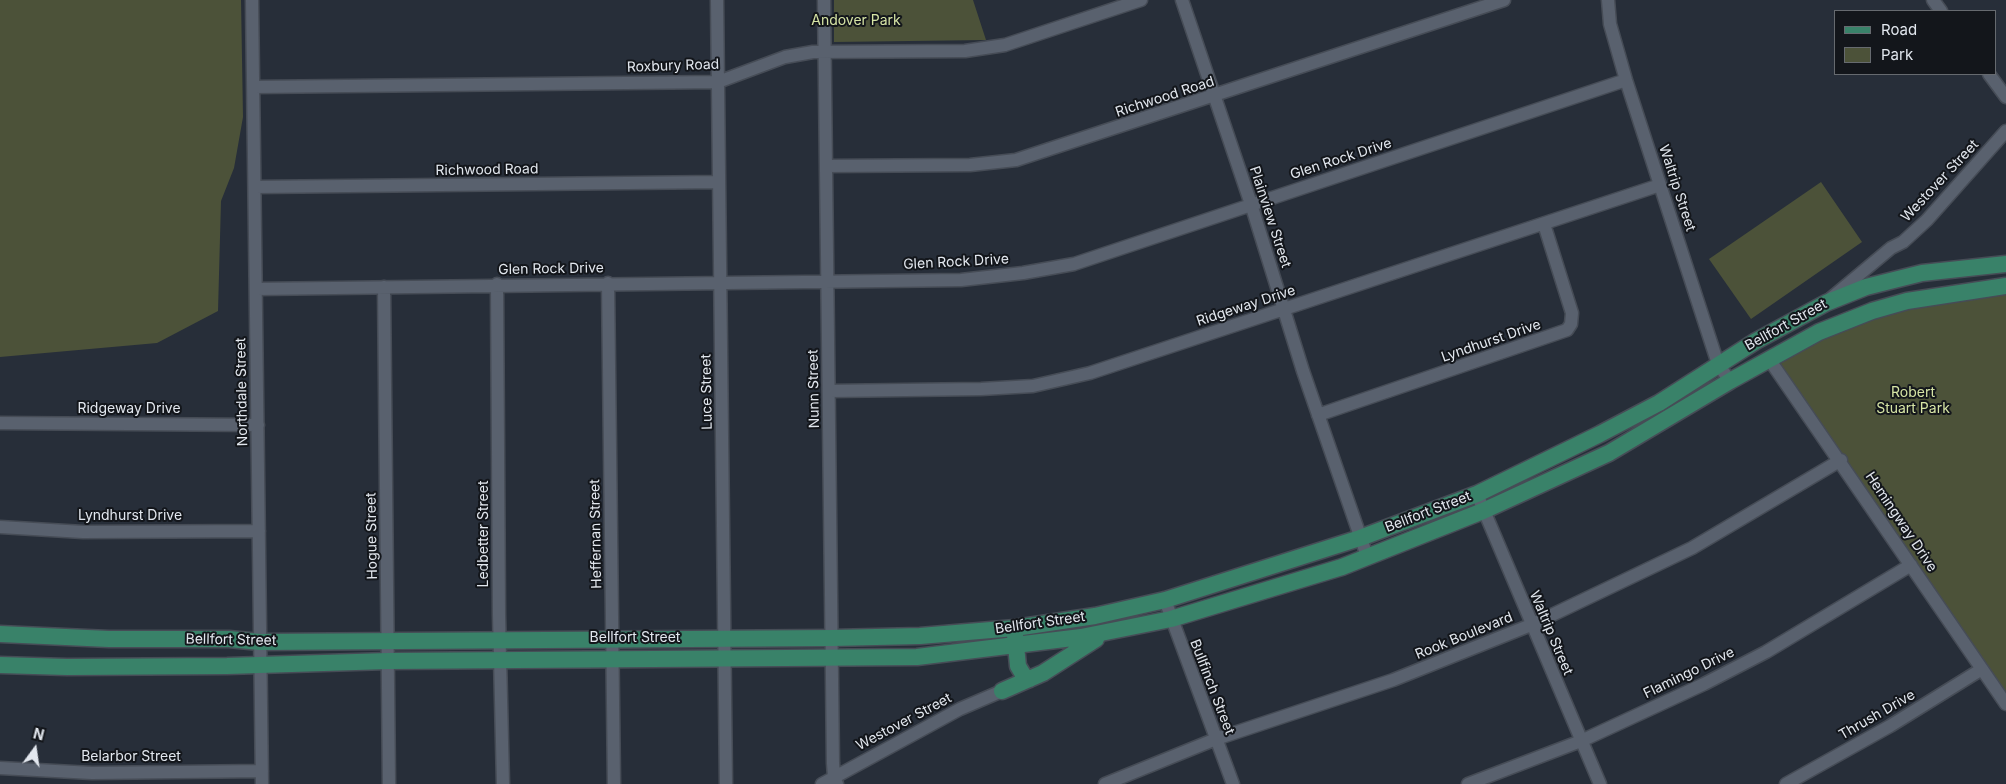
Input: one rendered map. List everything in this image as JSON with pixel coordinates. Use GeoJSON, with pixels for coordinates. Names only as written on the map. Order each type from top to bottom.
{"type":"FeatureCollection","features":[{"type":"Feature","properties":{"kind":"main road","name":"Bellfort Street"},"geometry":{"type":"LineString","coordinates":[[0,634],[108,640],[229,639],[260,642],[612,638],[832,638],[920,636],[1015,628],[1095,616],[1165,600],[1360,538],[1477,494],[1659,403],[1718,364],[1826,302],[1866,287],[1922,274],[2006,264]]}},
{"type":"Feature","properties":{"kind":"main road","name":"Bellfort Street"},"geometry":{"type":"LineString","coordinates":[[0,665],[67,668],[388,661],[917,657],[1017,646],[1112,631],[1171,619],[1342,567],[1484,511],[1609,453],[1730,381],[1819,332],[1872,311],[1906,301],[2006,286]]}},
{"type":"Feature","properties":{"kind":"main road"},"geometry":{"type":"LineString","coordinates":[[1819,332],[1837,316],[1858,303],[1866,287]]}},
{"type":"Feature","properties":{"kind":"main road"},"geometry":{"type":"LineString","coordinates":[[1600,434],[1609,453]]}},
{"type":"Feature","properties":{"kind":"main road"},"geometry":{"type":"LineString","coordinates":[[1002,690],[1012,680],[1018,666],[1015,628]]}},
{"type":"Feature","properties":{"kind":"main road"},"geometry":{"type":"LineString","coordinates":[[1002,690],[1030,679],[1086,644],[1112,631]]}},
{"type":"Feature","properties":{"kind":"main road"},"geometry":{"type":"LineString","coordinates":[[1018,666],[1024,676],[1030,679]]}},
{"type":"Feature","properties":{"kind":"street","name":"Northdale Street"},"geometry":{"type":"LineString","coordinates":[[252,0],[262,778]]}},
{"type":"Feature","properties":{"kind":"street","name":"Luce Street"},"geometry":{"type":"LineString","coordinates":[[717,0],[726,784]]}},
{"type":"Feature","properties":{"kind":"street","name":"Nunn Street"},"geometry":{"type":"LineString","coordinates":[[824,0],[835,781]]}},
{"type":"Feature","properties":{"kind":"street","name":"Roxbury Road"},"geometry":{"type":"LineString","coordinates":[[254,87],[718,82],[785,57],[813,52],[965,51],[1005,45],[1141,0]]}},
{"type":"Feature","properties":{"kind":"street","name":"Plainview Street"},"geometry":{"type":"LineString","coordinates":[[1182,0],[1251,204],[1318,415],[1367,556]]}},
{"type":"Feature","properties":{"kind":"street","name":"Richwood Road"},"geometry":{"type":"LineString","coordinates":[[826,166],[970,165],[1016,160],[1504,0]]}},
{"type":"Feature","properties":{"kind":"street","name":"Waltrip Street"},"geometry":{"type":"LineString","coordinates":[[1608,0],[1610,24],[1626,80],[1718,364],[1730,381]]}},
{"type":"Feature","properties":{"kind":"street"},"geometry":{"type":"LineString","coordinates":[[1990,75],[2006,97]]}},
{"type":"Feature","properties":{"kind":"street","name":"Glen Rock Drive"},"geometry":{"type":"LineString","coordinates":[[256,289],[497,284],[961,280],[1032,272],[1074,264],[1626,80]]}},
{"type":"Feature","properties":{"kind":"street","name":"Westover Street"},"geometry":{"type":"LineString","coordinates":[[1826,302],[1891,248],[1903,242],[1927,220],[2006,131]]}},
{"type":"Feature","properties":{"kind":"street","name":"Richwood Road"},"geometry":{"type":"LineString","coordinates":[[255,187],[719,182]]}},
{"type":"Feature","properties":{"kind":"street","name":"Ridgeway Drive"},"geometry":{"type":"LineString","coordinates":[[829,391],[981,389],[1033,386],[1090,373],[1660,185]]}},
{"type":"Feature","properties":{"kind":"street","name":"Lyndhurst Drive"},"geometry":{"type":"LineString","coordinates":[[1318,415],[1568,330],[1571,324],[1572,313],[1544,224]]}},
{"type":"Feature","properties":{"kind":"street","name":"Westover Street"},"geometry":{"type":"LineString","coordinates":[[1866,287],[1891,248]]}},
{"type":"Feature","properties":{"kind":"street","name":"Heffernan Street"},"geometry":{"type":"LineString","coordinates":[[608,283],[614,784]]}},
{"type":"Feature","properties":{"kind":"street","name":"Ledbetter Street"},"geometry":{"type":"LineString","coordinates":[[497,284],[499,640],[503,784]]}},
{"type":"Feature","properties":{"kind":"street","name":"Hogue Street"},"geometry":{"type":"LineString","coordinates":[[384,287],[389,784]]}},
{"type":"Feature","properties":{"kind":"street","name":"Hemingway Drive"},"geometry":{"type":"LineString","coordinates":[[1769,359],[1841,460],[2006,704]]}},
{"type":"Feature","properties":{"kind":"street","name":"Ridgeway Drive"},"geometry":{"type":"LineString","coordinates":[[0,423],[258,425]]}},
{"type":"Feature","properties":{"kind":"street","name":"Rook Boulevard"},"geometry":{"type":"LineString","coordinates":[[1105,784],[1216,739],[1392,680],[1531,625],[1692,548],[1841,460]]}},
{"type":"Feature","properties":{"kind":"street","name":"Waltrip Street"},"geometry":{"type":"LineString","coordinates":[[1477,494],[1600,784]]}},
{"type":"Feature","properties":{"kind":"street","name":"Lyndhurst Drive"},"geometry":{"type":"LineString","coordinates":[[0,527],[83,532],[259,531]]}},
{"type":"Feature","properties":{"kind":"street","name":"Flamingo Drive"},"geometry":{"type":"LineString","coordinates":[[1468,784],[1581,741],[1704,684],[1766,652],[1911,565]]}},
{"type":"Feature","properties":{"kind":"street","name":"Bullfinch Street"},"geometry":{"type":"LineString","coordinates":[[1165,600],[1233,784]]}},
{"type":"Feature","properties":{"kind":"street","name":"Thrush Drive"},"geometry":{"type":"LineString","coordinates":[[1786,784],[1890,726],[1982,669]]}},
{"type":"Feature","properties":{"kind":"street","name":"Westover Street"},"geometry":{"type":"LineString","coordinates":[[822,784],[835,781],[960,709],[1002,690]]}},
{"type":"Feature","properties":{"kind":"street","name":"Belarbor Street"},"geometry":{"type":"LineString","coordinates":[[0,768],[262,778]]}},
{"type":"Feature","properties":{"kind":"green space"},"geometry":{"type":"Polygon","coordinates":[[[0,0],[241,0],[243,117],[234,168],[221,201],[218,311],[157,343],[0,357],[0,0]]]}},
{"type":"Feature","properties":{"kind":"green space","name":"Andover Park"},"geometry":{"type":"Polygon","coordinates":[[[834,0],[973,0],[986,40],[834,42],[834,0]]]}},
{"type":"Feature","properties":{"kind":"green space"},"geometry":{"type":"Polygon","coordinates":[[[1821,182],[1862,242],[1751,319],[1709,259],[1821,182]]]}},
{"type":"Feature","properties":{"kind":"green space","name":"Robert Stuart Park"},"geometry":{"type":"Polygon","coordinates":[[[2006,291],[2006,700],[1777,361],[1805,346],[1887,313],[2006,291]]]}}]}
